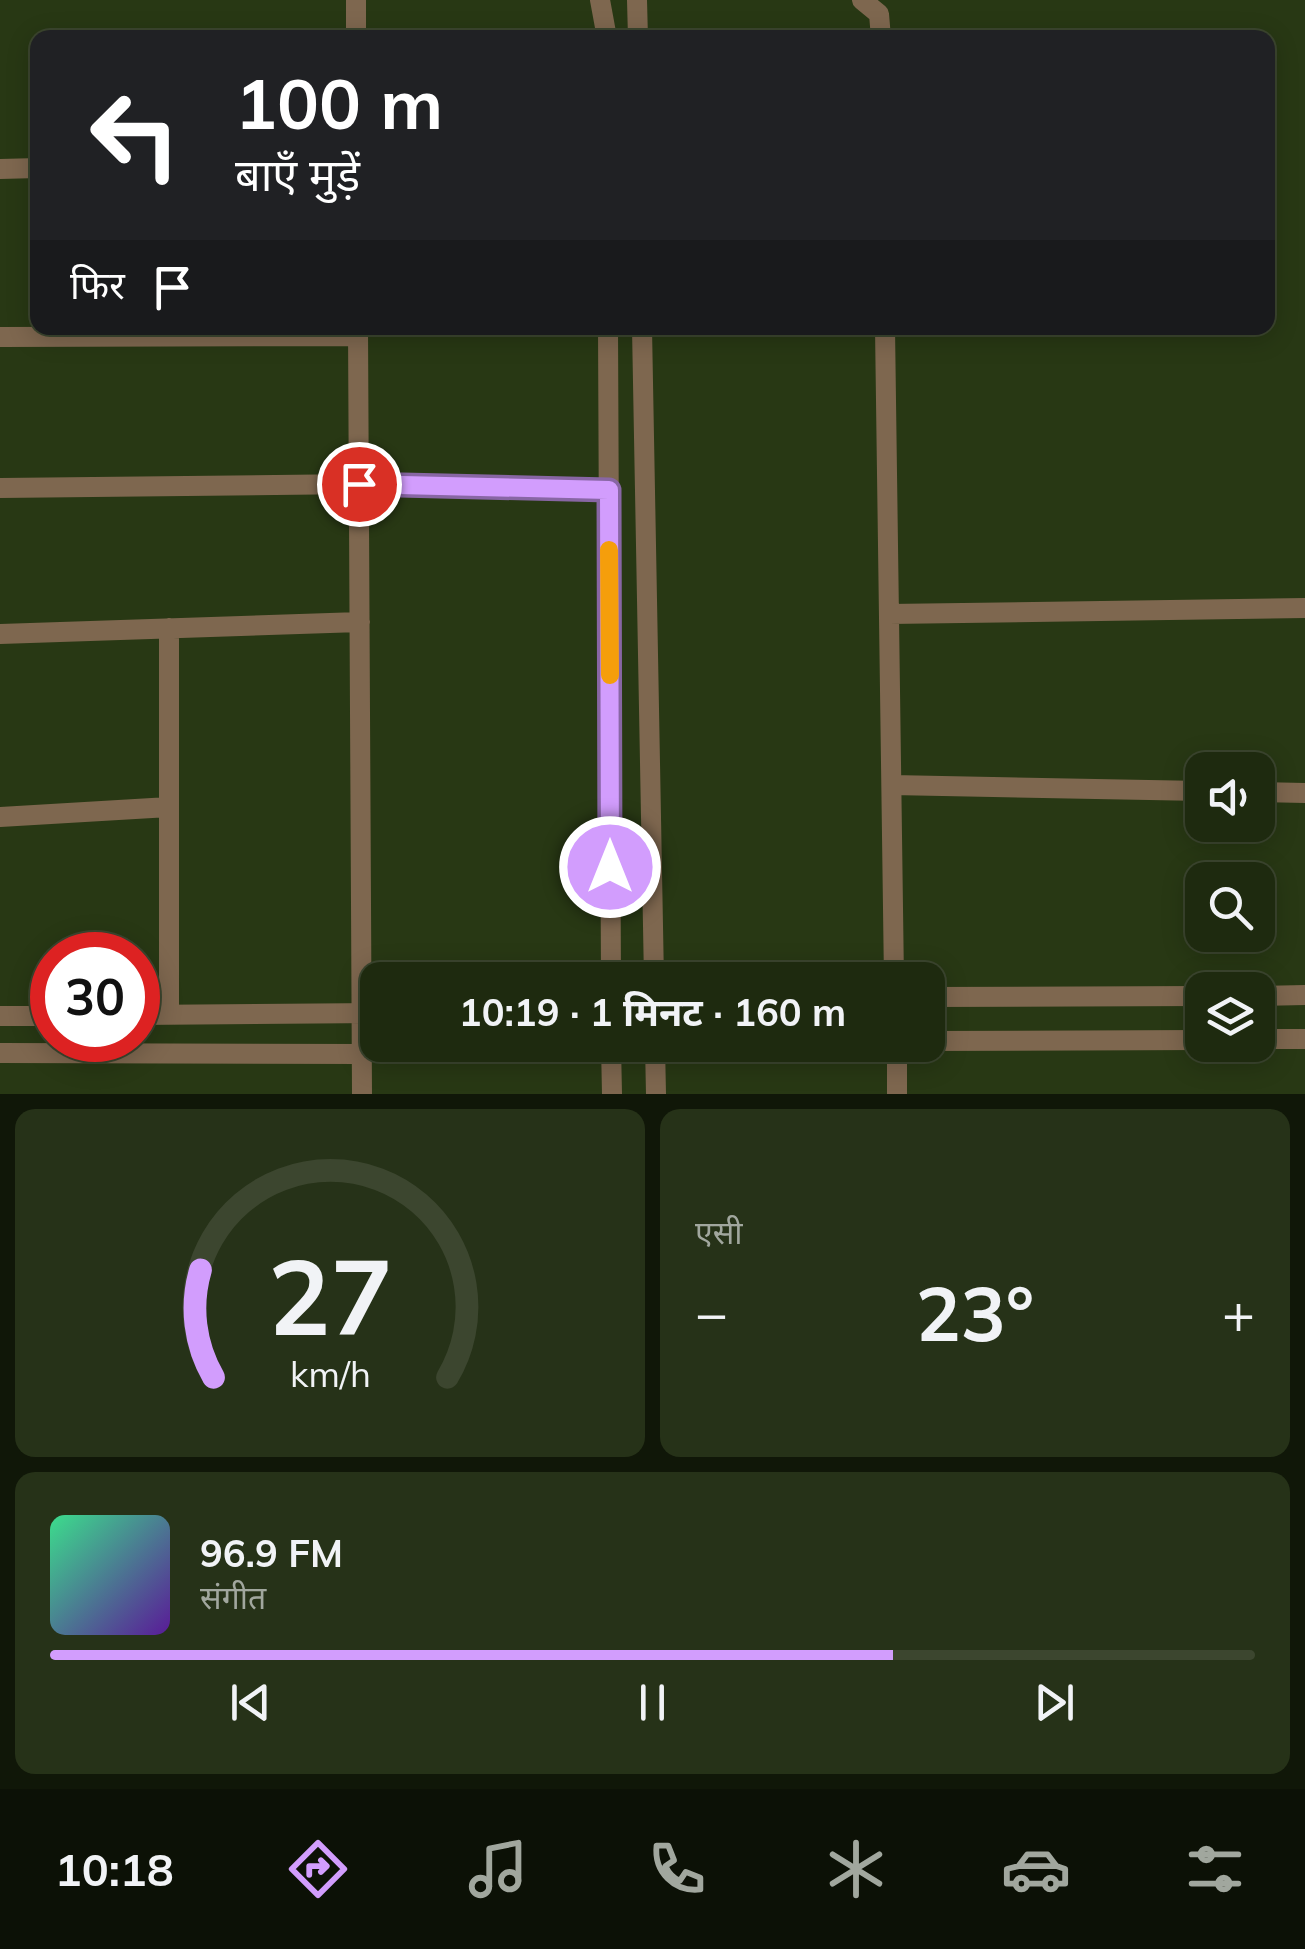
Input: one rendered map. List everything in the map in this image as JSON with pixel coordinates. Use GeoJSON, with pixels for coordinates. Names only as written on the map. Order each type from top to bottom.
{"type":"FeatureCollection","features":[{"type":"Feature","properties":{"kind":"street"},"geometry":{"type":"LineString","coordinates":[[356,0],[356,30]]}},
{"type":"Feature","properties":{"kind":"street"},"geometry":{"type":"LineString","coordinates":[[600,0],[606,30]]}},
{"type":"Feature","properties":{"kind":"street"},"geometry":{"type":"LineString","coordinates":[[636,0],[638,30]]}},
{"type":"Feature","properties":{"kind":"street"},"geometry":{"type":"LineString","coordinates":[[862,0],[879,14],[880,30]]}},
{"type":"Feature","properties":{"kind":"street"},"geometry":{"type":"LineString","coordinates":[[0,169],[30,168]]}},
{"type":"Feature","properties":{"kind":"street"},"geometry":{"type":"LineString","coordinates":[[0,337],[143,335]]}},
{"type":"Feature","properties":{"kind":"street"},"geometry":{"type":"LineString","coordinates":[[358,335],[369,962]]}},
{"type":"Feature","properties":{"kind":"street"},"geometry":{"type":"LineString","coordinates":[[608,335],[611,962]]}},
{"type":"Feature","properties":{"kind":"street"},"geometry":{"type":"LineString","coordinates":[[642,335],[654,962]]}},
{"type":"Feature","properties":{"kind":"street"},"geometry":{"type":"LineString","coordinates":[[885,335],[894,962]]}},
{"type":"Feature","properties":{"kind":"street"},"geometry":{"type":"LineString","coordinates":[[0,488],[359,484],[609,490]]}},
{"type":"Feature","properties":{"kind":"street"},"geometry":{"type":"LineString","coordinates":[[889,614],[1305,608]]}},
{"type":"Feature","properties":{"kind":"street"},"geometry":{"type":"LineString","coordinates":[[0,634],[360,622]]}},
{"type":"Feature","properties":{"kind":"street"},"geometry":{"type":"LineString","coordinates":[[169,628],[169,1015]]}},
{"type":"Feature","properties":{"kind":"street"},"geometry":{"type":"LineString","coordinates":[[892,785],[1185,791]]}},
{"type":"Feature","properties":{"kind":"street"},"geometry":{"type":"LineString","coordinates":[[1275,792],[1305,793]]}},
{"type":"Feature","properties":{"kind":"street"},"geometry":{"type":"LineString","coordinates":[[0,817],[169,807]]}},
{"type":"Feature","properties":{"kind":"street"},"geometry":{"type":"LineString","coordinates":[[945,998],[1185,996]]}},
{"type":"Feature","properties":{"kind":"street"},"geometry":{"type":"LineString","coordinates":[[1275,996],[1305,996]]}},
{"type":"Feature","properties":{"kind":"street"},"geometry":{"type":"LineString","coordinates":[[160,1015],[360,1013]]}},
{"type":"Feature","properties":{"kind":"street"},"geometry":{"type":"LineString","coordinates":[[0,1016],[30,1016]]}},
{"type":"Feature","properties":{"kind":"street"},"geometry":{"type":"LineString","coordinates":[[1275,1040],[1305,1039]]}},
{"type":"Feature","properties":{"kind":"street"},"geometry":{"type":"LineString","coordinates":[[945,1041],[1185,1040]]}},
{"type":"Feature","properties":{"kind":"street"},"geometry":{"type":"LineString","coordinates":[[0,1054],[360,1054]]}},
{"type":"Feature","properties":{"kind":"street"},"geometry":{"type":"LineString","coordinates":[[362,1062],[362,1094]]}},
{"type":"Feature","properties":{"kind":"street"},"geometry":{"type":"LineString","coordinates":[[611,1062],[612,1094]]}},
{"type":"Feature","properties":{"kind":"street"},"geometry":{"type":"LineString","coordinates":[[655,1062],[656,1094]]}},
{"type":"Feature","properties":{"kind":"street"},"geometry":{"type":"LineString","coordinates":[[897,1062],[898,1094]]}},
{"type":"Feature","properties":{"kind":"slow traffic"},"geometry":{"type":"LineString","coordinates":[[609,550],[610,675]]}},
{"type":"Feature","properties":{"kind":"route"},"geometry":{"type":"LineString","coordinates":[[359,484],[609,490],[610,867]]}}]}
